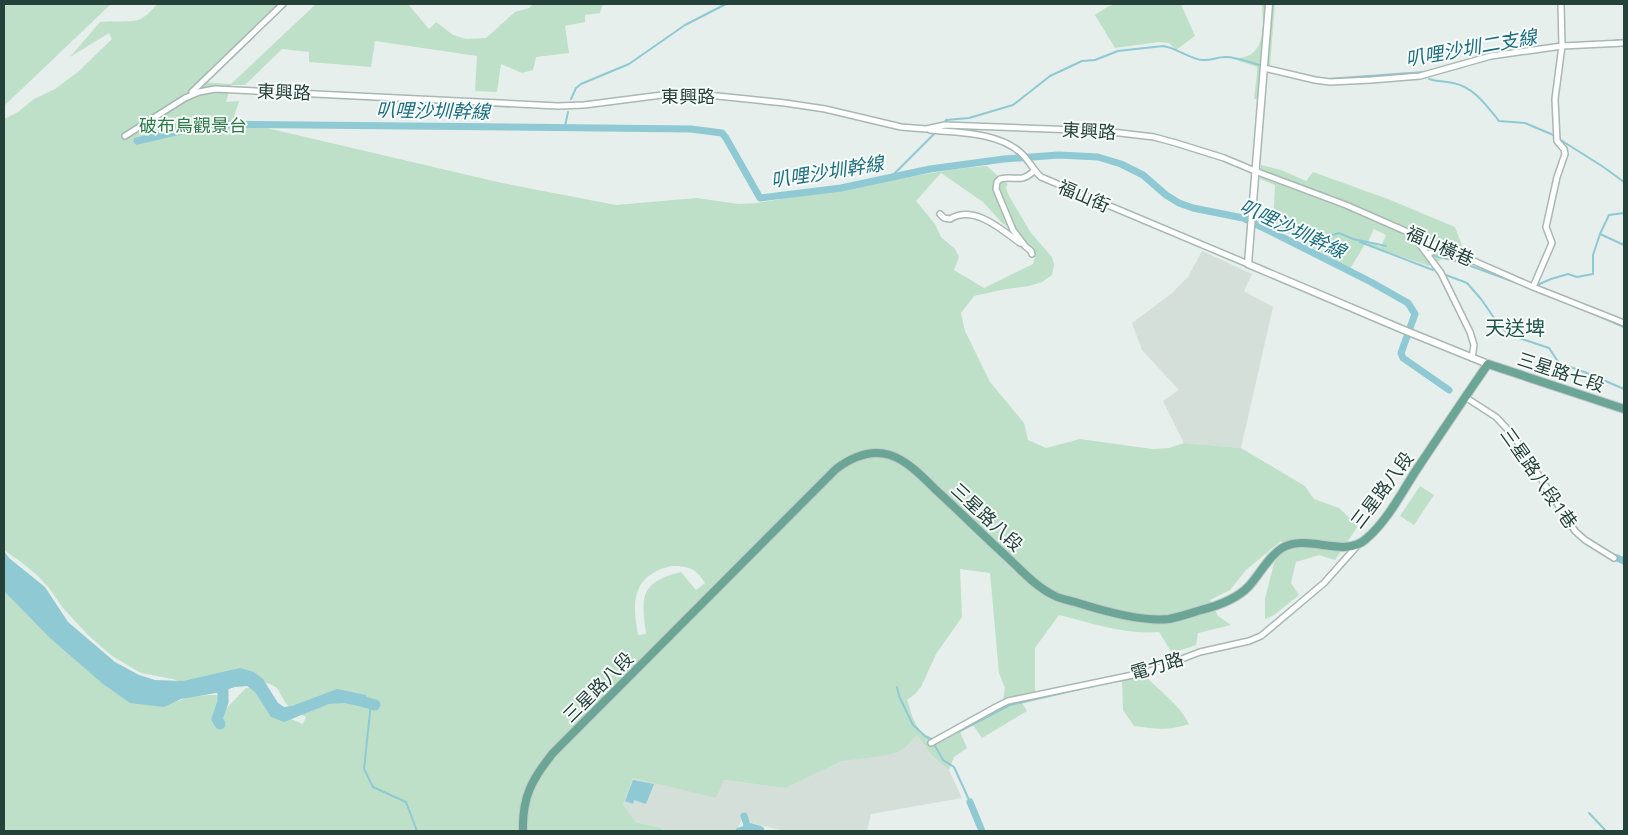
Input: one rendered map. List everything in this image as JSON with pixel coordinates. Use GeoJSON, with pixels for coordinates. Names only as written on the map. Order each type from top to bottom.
{"type":"FeatureCollection","features":[{"type":"Feature","properties":{"kind":"main road","name":"三星路八段"},"geometry":{"type":"LineString","coordinates":[[523,831],[525,801],[538,771],[836,468],[847,460],[863,454],[876,453],[889,454],[902,460],[924,478],[1033,581],[1055,596],[1091,607],[1139,618],[1168,619],[1203,610],[1235,596],[1248,587],[1279,550],[1289,544],[1299,542],[1338,547],[1356,546],[1366,539],[1382,521],[1488,364]]}},
{"type":"Feature","properties":{"kind":"main road","name":"三星路七段"},"geometry":{"type":"LineString","coordinates":[[1488,364],[1624,409]]}},
{"type":"Feature","properties":{"kind":"street"},"geometry":{"type":"LineString","coordinates":[[189,95],[283,4]]}},
{"type":"Feature","properties":{"kind":"street"},"geometry":{"type":"LineString","coordinates":[[1248,264],[1269,4]]}},
{"type":"Feature","properties":{"kind":"street"},"geometry":{"type":"LineString","coordinates":[[1534,287],[1552,244],[1546,227],[1565,154],[1564,149],[1557,141],[1555,99],[1562,46],[1561,4]]}},
{"type":"Feature","properties":{"kind":"street"},"geometry":{"type":"LineString","coordinates":[[1264,68],[1330,82],[1420,76],[1491,56],[1562,46],[1624,43]]}},
{"type":"Feature","properties":{"kind":"street","name":"東興路"},"geometry":{"type":"LineString","coordinates":[[125,136],[189,95],[215,90],[575,106],[662,95],[698,94],[817,108],[901,127],[926,129],[945,124],[1123,132],[1176,143],[1224,158],[1255,171]]}},
{"type":"Feature","properties":{"kind":"street","name":"福山街"},"geometry":{"type":"LineString","coordinates":[[926,129],[993,139],[1012,146],[1028,160],[1034,171],[1041,178],[1472,358]]}},
{"type":"Feature","properties":{"kind":"street"},"geometry":{"type":"LineString","coordinates":[[1025,246],[1013,230],[996,189],[997,182],[1000,179],[1005,177],[1018,179],[1029,176],[1034,171]]}},
{"type":"Feature","properties":{"kind":"street","name":"福山橫巷"},"geometry":{"type":"LineString","coordinates":[[1255,171],[1346,205],[1534,287],[1624,323]]}},
{"type":"Feature","properties":{"kind":"street"},"geometry":{"type":"LineString","coordinates":[[940,214],[944,218],[950,219],[962,214],[976,216],[995,224],[1025,246],[1032,254]]}},
{"type":"Feature","properties":{"kind":"street"},"geometry":{"type":"LineString","coordinates":[[1412,234],[1441,273],[1470,332],[1474,345],[1472,358],[1488,364]]}},
{"type":"Feature","properties":{"kind":"street"},"geometry":{"type":"LineString","coordinates":[[1428,256],[1434,250],[1441,247]]}},
{"type":"Feature","properties":{"kind":"street","name":"三星路八段1巷"},"geometry":{"type":"LineString","coordinates":[[1465,397],[1496,417],[1512,434],[1575,531],[1585,540],[1614,558]]}},
{"type":"Feature","properties":{"kind":"street","name":"電力路"},"geometry":{"type":"LineString","coordinates":[[931,742],[1008,701],[1147,672],[1200,652],[1248,641],[1261,636],[1324,583],[1356,546]]}},
{"type":"Feature","properties":{"kind":"shaded area"},"geometry":{"type":"Polygon","coordinates":[[[1202,251],[1252,274],[1244,291],[1273,307],[1241,448],[1184,443],[1163,401],[1179,390],[1142,350],[1132,323],[1171,294],[1188,277],[1202,251]]]}},
{"type":"Feature","properties":{"kind":"shaded area"},"geometry":{"type":"Polygon","coordinates":[[[917,735],[932,756],[949,770],[962,798],[871,814],[867,831],[784,831],[748,822],[747,817],[742,818],[737,831],[664,831],[661,828],[636,822],[623,804],[633,778],[716,797],[723,780],[786,788],[842,761],[906,747],[917,735]]]}},
{"type":"Feature","properties":{"kind":"green space"},"geometry":{"type":"Polygon","coordinates":[[[4,4],[111,4],[4,106],[4,4]]]}},
{"type":"Feature","properties":{"kind":"green space","name":"破布烏觀景台"},"geometry":{"type":"Polygon","coordinates":[[[157,4],[285,4],[200,82],[231,84],[316,4],[408,4],[429,29],[436,22],[453,35],[466,39],[486,38],[515,12],[529,8],[533,4],[603,4],[600,13],[585,15],[585,22],[565,26],[569,53],[536,57],[533,70],[522,73],[501,64],[497,92],[475,91],[477,56],[375,41],[371,67],[309,62],[309,52],[282,49],[245,85],[231,85],[226,102],[239,101],[233,120],[502,183],[616,205],[697,198],[738,204],[757,203],[955,169],[987,166],[1008,184],[1006,188],[1009,196],[1031,233],[1052,257],[1054,265],[1052,275],[1042,282],[974,296],[961,313],[965,331],[990,382],[1024,423],[1028,440],[1046,448],[1080,439],[1152,449],[1169,448],[1184,443],[1241,448],[1305,486],[1314,499],[1339,508],[1358,526],[1335,560],[1319,555],[1296,562],[1291,583],[1299,595],[1274,615],[1265,619],[1265,599],[1274,563],[1286,547],[1281,541],[1246,570],[1230,590],[1210,600],[1218,616],[1231,625],[1198,633],[1196,645],[1172,653],[1159,632],[1121,630],[1059,615],[1035,648],[1035,700],[1022,703],[1027,711],[982,738],[973,725],[960,732],[967,748],[954,757],[949,770],[932,756],[917,735],[906,747],[898,752],[883,756],[842,761],[786,788],[724,780],[716,798],[633,778],[623,804],[636,822],[661,828],[664,831],[4,831],[4,589],[165,705],[192,696],[228,695],[218,717],[246,688],[255,688],[289,718],[303,724],[306,717],[291,709],[277,688],[270,684],[250,679],[189,685],[173,679],[141,673],[112,656],[88,635],[63,608],[38,576],[4,550],[4,119],[18,112],[34,99],[55,89],[78,72],[112,39],[109,33],[70,57],[100,22],[138,20],[157,4]],[[941,173],[916,201],[935,224],[941,237],[955,249],[959,257],[954,270],[984,288],[1033,264],[1036,255],[1029,244],[1001,222],[983,202],[941,173]],[[671,566],[658,570],[642,583],[638,592],[635,611],[638,635],[646,634],[644,600],[646,592],[651,586],[668,576],[681,572],[696,590],[705,583],[695,571],[687,567],[671,566]],[[960,569],[962,617],[936,654],[921,687],[907,700],[913,717],[922,733],[933,738],[1003,699],[1005,688],[999,673],[990,573],[960,569]]]}},
{"type":"Feature","properties":{"kind":"green space"},"geometry":{"type":"Polygon","coordinates":[[[1116,4],[1181,4],[1195,36],[1176,50],[1169,43],[1159,42],[1115,48],[1095,15],[1107,7],[1116,4]]]}},
{"type":"Feature","properties":{"kind":"green space"},"geometry":{"type":"Polygon","coordinates":[[[1262,4],[1275,4],[1270,65],[1269,72],[1267,72],[1264,99],[1254,99],[1257,67],[1231,58],[1246,57],[1256,50],[1259,45],[1263,24],[1262,4]]]}},
{"type":"Feature","properties":{"kind":"green space"},"geometry":{"type":"Polygon","coordinates":[[[1261,165],[1281,170],[1306,181],[1313,172],[1388,199],[1455,227],[1463,248],[1429,266],[1365,244],[1350,269],[1273,225],[1275,185],[1260,179],[1261,165]],[[1374,229],[1368,242],[1381,247],[1386,235],[1374,229]]]}},
{"type":"Feature","properties":{"kind":"green space"},"geometry":{"type":"Polygon","coordinates":[[[1420,486],[1434,495],[1414,525],[1400,516],[1420,486]]]}},
{"type":"Feature","properties":{"kind":"green space"},"geometry":{"type":"Polygon","coordinates":[[[1145,676],[1175,704],[1189,724],[1162,729],[1134,726],[1123,710],[1122,681],[1145,676]]]}},
{"type":"Feature","properties":{"kind":"water"},"geometry":{"type":"Polygon","coordinates":[[[4,551],[9,558],[45,587],[68,622],[115,662],[139,675],[155,680],[183,681],[240,668],[254,672],[263,679],[278,703],[284,707],[292,706],[337,689],[366,695],[367,708],[345,703],[329,704],[284,722],[271,717],[255,692],[247,686],[181,699],[164,707],[130,703],[103,684],[50,638],[4,591],[4,551]]]}},
{"type":"Feature","properties":{"kind":"water"},"geometry":{"type":"Polygon","coordinates":[[[633,780],[654,784],[646,804],[634,800],[633,804],[625,801],[633,780]]]}},
{"type":"Feature","properties":{"kind":"waterway"},"geometry":{"type":"LineString","coordinates":[[571,99],[576,88],[581,84],[629,64],[685,25],[726,4]]}},
{"type":"Feature","properties":{"kind":"waterway","name":"叭哩沙圳二支線"},"geometry":{"type":"LineString","coordinates":[[1605,42],[1623,41]]}},
{"type":"Feature","properties":{"kind":"waterway","name":"叭哩沙圳二支線"},"geometry":{"type":"LineString","coordinates":[[944,123],[946,120],[969,118],[1013,105],[1050,76],[1082,61],[1095,60],[1118,51],[1163,46],[1198,59],[1208,60],[1230,57],[1263,66]]}},
{"type":"Feature","properties":{"kind":"waterway","name":"叭哩沙圳二支線"},"geometry":{"type":"LineString","coordinates":[[1460,62],[1499,52],[1526,49]]}},
{"type":"Feature","properties":{"kind":"waterway","name":"叭哩沙圳二支線"},"geometry":{"type":"LineString","coordinates":[[1327,79],[1424,72]]}},
{"type":"Feature","properties":{"kind":"waterway"},"geometry":{"type":"LineString","coordinates":[[1429,79],[1453,83],[1467,88],[1479,98],[1499,121],[1525,123],[1551,134],[1624,182]]}},
{"type":"Feature","properties":{"kind":"waterway"},"geometry":{"type":"LineString","coordinates":[[565,126],[568,112]]}},
{"type":"Feature","properties":{"kind":"waterway","name":"叭哩沙圳幹線"},"geometry":{"type":"LineString","coordinates":[[137,141],[211,124],[691,129],[722,133],[760,198],[841,188],[930,169],[1004,159],[1059,155],[1098,157],[1121,164],[1143,175],[1166,195],[1179,203],[1193,208],[1243,218],[1371,282],[1408,303],[1415,314],[1401,353],[1403,358],[1449,390]]}},
{"type":"Feature","properties":{"kind":"waterway","name":"叭哩沙圳二支線"},"geometry":{"type":"LineString","coordinates":[[890,178],[936,132]]}},
{"type":"Feature","properties":{"kind":"waterway"},"geometry":{"type":"LineString","coordinates":[[1600,234],[1609,215],[1624,213]]}},
{"type":"Feature","properties":{"kind":"waterway"},"geometry":{"type":"LineString","coordinates":[[1259,226],[1270,225],[1320,239],[1339,233],[1353,239],[1386,246]]}},
{"type":"Feature","properties":{"kind":"waterway"},"geometry":{"type":"LineString","coordinates":[[1535,286],[1568,274],[1577,277],[1593,274],[1593,255],[1600,234],[1624,245]]}},
{"type":"Feature","properties":{"kind":"waterway"},"geometry":{"type":"LineString","coordinates":[[1360,242],[1433,270]]}},
{"type":"Feature","properties":{"kind":"waterway"},"geometry":{"type":"LineString","coordinates":[[1435,256],[1460,262],[1525,286]]}},
{"type":"Feature","properties":{"kind":"waterway"},"geometry":{"type":"LineString","coordinates":[[1446,275],[1467,283],[1499,325],[1510,335],[1549,348],[1559,363],[1624,389]]}},
{"type":"Feature","properties":{"kind":"waterway"},"geometry":{"type":"LineString","coordinates":[[1580,308],[1624,327]]}},
{"type":"Feature","properties":{"kind":"waterway","name":"叭哩沙圳幹線"},"geometry":{"type":"LineString","coordinates":[[1617,558],[1624,561]]}},
{"type":"Feature","properties":{"kind":"waterway"},"geometry":{"type":"LineString","coordinates":[[1102,684],[1133,678]]}},
{"type":"Feature","properties":{"kind":"waterway"},"geometry":{"type":"LineString","coordinates":[[220,724],[217,719],[223,702],[223,685]]}},
{"type":"Feature","properties":{"kind":"waterway"},"geometry":{"type":"LineString","coordinates":[[897,687],[899,696],[913,725],[931,739],[943,760],[954,767],[970,802]]}},
{"type":"Feature","properties":{"kind":"waterway"},"geometry":{"type":"LineString","coordinates":[[958,732],[1010,705],[1080,689]]}},
{"type":"Feature","properties":{"kind":"waterway"},"geometry":{"type":"LineString","coordinates":[[352,698],[375,705]]}},
{"type":"Feature","properties":{"kind":"waterway"},"geometry":{"type":"LineString","coordinates":[[371,703],[364,769],[373,787],[406,802],[417,831]]}},
{"type":"Feature","properties":{"kind":"waterway"},"geometry":{"type":"LineString","coordinates":[[970,802],[982,831]]}},
{"type":"Feature","properties":{"kind":"waterway"},"geometry":{"type":"LineString","coordinates":[[1589,813],[1606,831]]}},
{"type":"Feature","properties":{"kind":"waterway"},"geometry":{"type":"LineString","coordinates":[[744,816],[748,828]]}},
{"type":"Feature","properties":{"kind":"waterway"},"geometry":{"type":"LineString","coordinates":[[739,831],[748,828]]}},
{"type":"Feature","properties":{"kind":"waterway"},"geometry":{"type":"LineString","coordinates":[[748,828],[759,831]]}},
{"type":"Feature","properties":{"kind":"district","name":"天送埤"},"geometry":{"type":"Point","coordinates":[1515,327]}}]}
